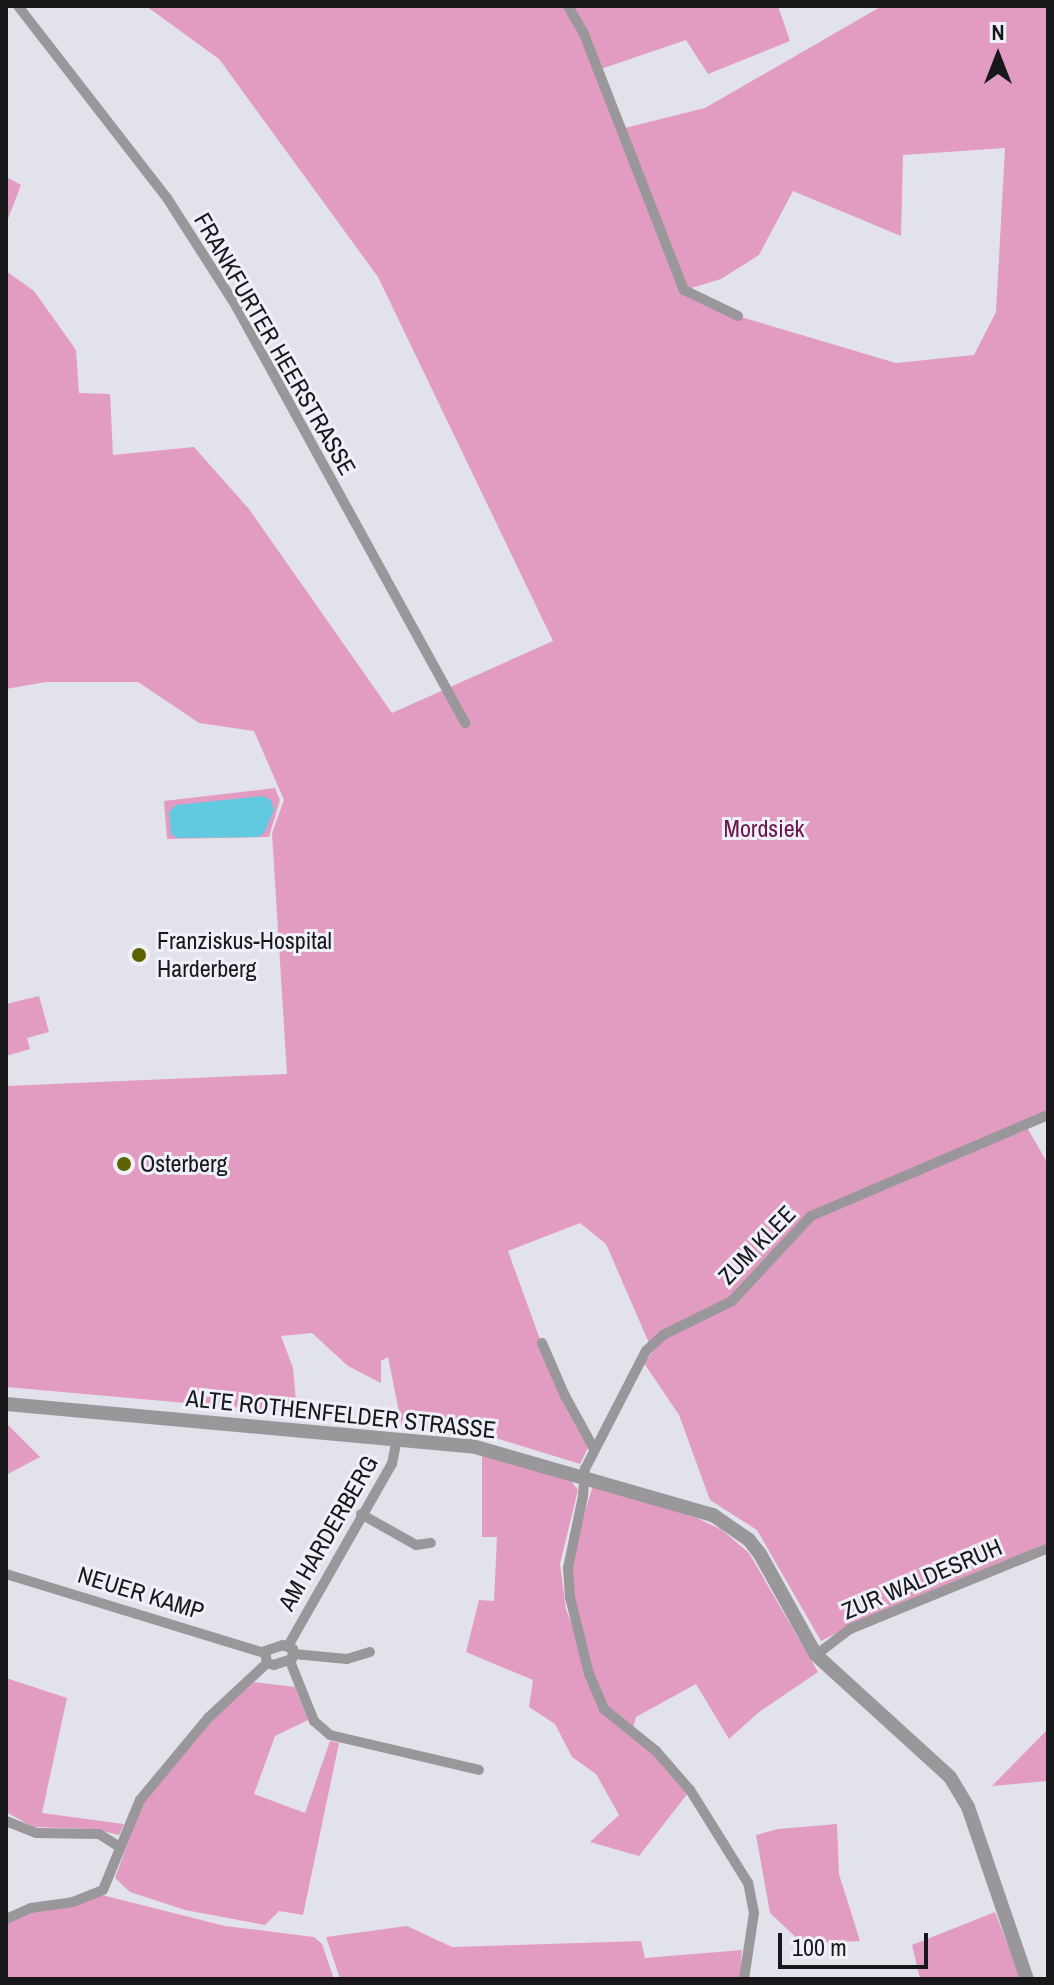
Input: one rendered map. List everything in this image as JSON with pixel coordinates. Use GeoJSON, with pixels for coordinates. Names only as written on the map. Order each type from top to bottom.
{"type":"FeatureCollection","features":[{"type":"Feature","properties":{"kind":"street","name":"FRANKFURTER HEERSTRASSE"},"geometry":{"type":"LineString","coordinates":[[18,6],[167,198],[236,306],[465,723]]}},
{"type":"Feature","properties":{"kind":"street"},"geometry":{"type":"LineString","coordinates":[[568,6],[584,34],[684,290],[738,316]]}},
{"type":"Feature","properties":{"kind":"street","name":"ZUM KLEE"},"geometry":{"type":"LineString","coordinates":[[744,1979],[754,1913],[748,1883],[690,1790],[656,1751],[604,1709],[589,1674],[570,1597],[568,1568],[584,1476],[593,1447],[646,1351],[663,1335],[732,1301],[811,1216],[1048,1115]]}},
{"type":"Feature","properties":{"kind":"street"},"geometry":{"type":"LineString","coordinates":[[542,1343],[565,1396],[593,1447]]}},
{"type":"Feature","properties":{"kind":"street","name":"ALTE ROTHENFELDER STRASSE"},"geometry":{"type":"LineString","coordinates":[[6,1404],[397,1439],[504,1452],[713,1515],[733,1528],[760,1554],[816,1655],[950,1777],[968,1807],[1027,1979]]}},
{"type":"Feature","properties":{"kind":"street","name":"AM HARDERBERG"},"geometry":{"type":"LineString","coordinates":[[291,1654],[361,1514],[392,1464],[397,1439]]}},
{"type":"Feature","properties":{"kind":"street"},"geometry":{"type":"LineString","coordinates":[[361,1514],[416,1545],[431,1543]]}},
{"type":"Feature","properties":{"kind":"street","name":"ZUR WALDESRUH"},"geometry":{"type":"LineString","coordinates":[[816,1655],[862,1624],[1048,1548]]}},
{"type":"Feature","properties":{"kind":"street","name":"NEUER KAMP"},"geometry":{"type":"LineString","coordinates":[[6,1574],[265,1658]]}},
{"type":"Feature","properties":{"kind":"street"},"geometry":{"type":"LineString","coordinates":[[6,1919],[31,1908],[73,1902],[103,1890],[118,1846],[140,1800],[208,1718],[265,1658],[270,1648],[291,1654],[347,1659],[370,1652]]}},
{"type":"Feature","properties":{"kind":"street"},"geometry":{"type":"LineString","coordinates":[[265,1658],[291,1654]]}},
{"type":"Feature","properties":{"kind":"street"},"geometry":{"type":"LineString","coordinates":[[291,1654],[314,1721],[330,1735],[479,1770]]}},
{"type":"Feature","properties":{"kind":"street"},"geometry":{"type":"LineString","coordinates":[[6,1821],[36,1833],[99,1834],[118,1846]]}},
{"type":"Feature","properties":{"kind":"green space","name":"Mordsiek"},"geometry":{"type":"Polygon","coordinates":[[[146,6],[778,6],[790,41],[708,74],[686,40],[598,70],[621,129],[705,108],[882,6],[1048,6],[1048,1115],[1025,1124],[1048,1164],[1048,1543],[876,1613],[821,1641],[757,1530],[710,1500],[679,1415],[644,1363],[662,1340],[649,1343],[606,1244],[580,1223],[508,1251],[563,1403],[588,1448],[580,1464],[489,1436],[402,1427],[388,1357],[381,1361],[381,1383],[348,1366],[312,1333],[281,1336],[293,1368],[297,1413],[6,1387],[6,1086],[287,1074],[272,833],[284,800],[254,731],[199,723],[138,682],[46,682],[6,689],[6,271],[34,291],[76,350],[79,393],[110,394],[113,455],[194,447],[249,509],[392,713],[553,641],[378,277],[219,59],[146,6]],[[1005,148],[903,155],[901,236],[793,191],[759,255],[721,279],[685,290],[738,316],[896,363],[974,355],[996,312],[1005,148]]]}},
{"type":"Feature","properties":{"kind":"green space"},"geometry":{"type":"Polygon","coordinates":[[[6,177],[21,185],[6,224],[6,177]]]}},
{"type":"Feature","properties":{"kind":"green space"},"geometry":{"type":"Polygon","coordinates":[[[275,788],[280,800],[269,837],[167,839],[164,801],[275,788]]]}},
{"type":"Feature","properties":{"kind":"green space"},"geometry":{"type":"Polygon","coordinates":[[[39,996],[49,1032],[27,1038],[30,1049],[6,1056],[6,1004],[39,996]]]}},
{"type":"Feature","properties":{"kind":"green space"},"geometry":{"type":"Polygon","coordinates":[[[6,1423],[40,1457],[6,1475],[6,1423]]]}},
{"type":"Feature","properties":{"kind":"green space"},"geometry":{"type":"Polygon","coordinates":[[[482,1454],[569,1478],[578,1490],[560,1564],[566,1609],[586,1663],[568,1568],[593,1485],[697,1518],[722,1530],[749,1553],[818,1672],[759,1712],[729,1739],[696,1684],[636,1717],[632,1731],[688,1793],[639,1856],[590,1842],[619,1815],[596,1774],[572,1757],[555,1724],[529,1707],[533,1680],[466,1652],[479,1600],[494,1601],[497,1537],[482,1537],[482,1454]]]}},
{"type":"Feature","properties":{"kind":"green space"},"geometry":{"type":"Polygon","coordinates":[[[6,1678],[67,1698],[42,1813],[124,1824],[119,1835],[94,1829],[33,1827],[6,1812],[6,1678]]]}},
{"type":"Feature","properties":{"kind":"green space"},"geometry":{"type":"Polygon","coordinates":[[[254,1682],[295,1687],[308,1720],[275,1736],[254,1794],[305,1813],[330,1741],[339,1743],[303,1915],[279,1911],[265,1925],[185,1910],[130,1892],[115,1878],[143,1801],[211,1720],[254,1682]]]}},
{"type":"Feature","properties":{"kind":"green space"},"geometry":{"type":"Polygon","coordinates":[[[1048,1729],[1048,1781],[992,1786],[1048,1729]]]}},
{"type":"Feature","properties":{"kind":"green space"},"geometry":{"type":"Polygon","coordinates":[[[837,1824],[839,1874],[860,1941],[803,1944],[770,1913],[756,1835],[778,1829],[837,1824]]]}},
{"type":"Feature","properties":{"kind":"green space"},"geometry":{"type":"Polygon","coordinates":[[[102,1895],[225,1926],[314,1937],[322,1944],[334,1979],[6,1979],[6,1919],[102,1895]]]}},
{"type":"Feature","properties":{"kind":"green space"},"geometry":{"type":"Polygon","coordinates":[[[995,1912],[1021,1979],[920,1979],[912,1945],[995,1912]]]}},
{"type":"Feature","properties":{"kind":"green space"},"geometry":{"type":"Polygon","coordinates":[[[407,1926],[452,1947],[641,1941],[645,1958],[742,1950],[740,1979],[340,1979],[326,1937],[407,1926]]]}},
{"type":"Feature","properties":{"kind":"water"},"geometry":{"type":"Polygon","coordinates":[[[263,796],[271,800],[274,810],[264,833],[258,837],[177,838],[171,834],[169,812],[176,805],[263,796]]]}},
{"type":"Feature","properties":{"kind":"place","name":"Franziskus-Hospital Harderberg"},"geometry":{"type":"Point","coordinates":[139,955]}},
{"type":"Feature","properties":{"kind":"place","name":"Osterberg"},"geometry":{"type":"Point","coordinates":[124,1164]}}]}
